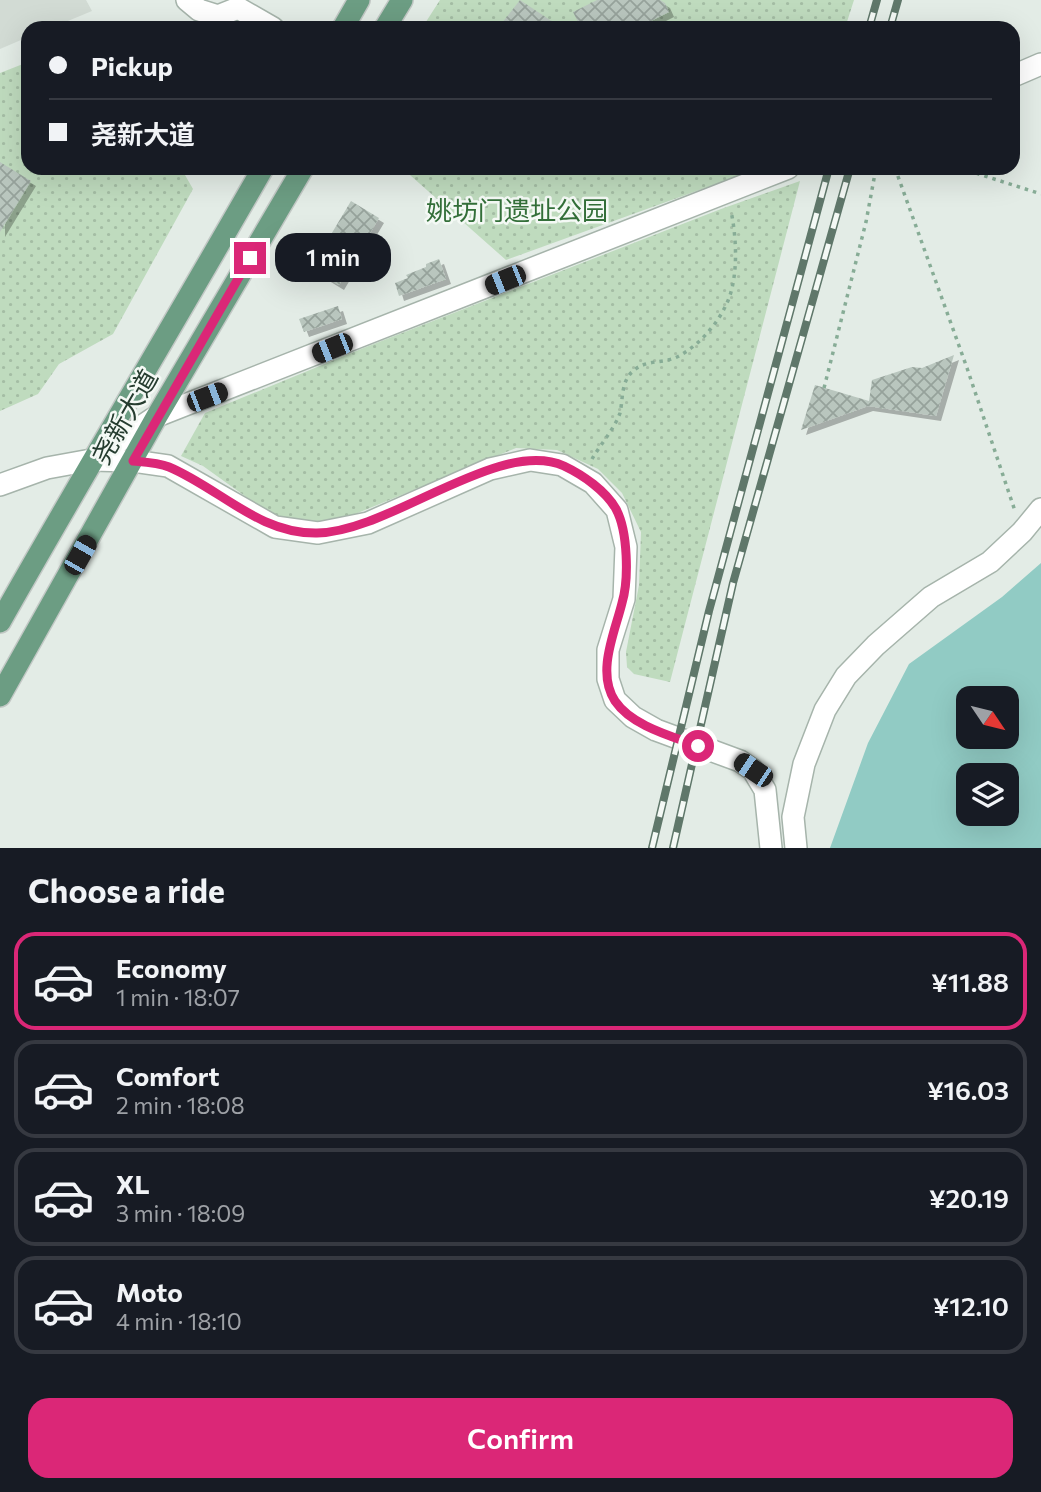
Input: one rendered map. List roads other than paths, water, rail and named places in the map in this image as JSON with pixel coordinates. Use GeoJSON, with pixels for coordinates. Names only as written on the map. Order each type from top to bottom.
{"type":"FeatureCollection","features":[{"type":"Feature","properties":{"kind":"main road"},"geometry":{"type":"LineString","coordinates":[[347,21],[359,0]]}},
{"type":"Feature","properties":{"kind":"main road"},"geometry":{"type":"LineString","coordinates":[[389,21],[402,0]]}},
{"type":"Feature","properties":{"kind":"main road","name":"尧新大道"},"geometry":{"type":"LineString","coordinates":[[0,622],[91,460],[259,175]]}},
{"type":"Feature","properties":{"kind":"main road","name":"尧新大道"},"geometry":{"type":"LineString","coordinates":[[0,696],[157,416],[299,175]]}},
{"type":"Feature","properties":{"kind":"lane"},"geometry":{"type":"LineString","coordinates":[[187,0],[199,10],[218,16],[238,4],[263,21]]}},
{"type":"Feature","properties":{"kind":"lane"},"geometry":{"type":"LineString","coordinates":[[1020,73],[1041,64]]}},
{"type":"Feature","properties":{"kind":"lane"},"geometry":{"type":"LineString","coordinates":[[91,460],[157,416],[770,175]]}},
{"type":"Feature","properties":{"kind":"lane"},"geometry":{"type":"LineString","coordinates":[[0,485],[47,468],[91,460],[133,461],[168,466],[275,527],[318,533],[368,523],[490,469],[530,460],[562,465],[593,483],[617,510],[626,547],[624,599],[608,650],[608,679],[615,700],[633,717],[656,730],[740,761],[753,770],[765,790],[771,848]]}},
{"type":"Feature","properties":{"kind":"lane"},"geometry":{"type":"LineString","coordinates":[[796,848],[793,817],[804,764],[825,710],[846,676],[876,645],[932,597],[990,562],[1022,533],[1041,509]]}},
{"type":"Feature","properties":{"kind":"water"},"geometry":{"type":"Polygon","coordinates":[[[1041,563],[1041,848],[830,848],[868,743],[909,664],[1002,597],[1041,563]]]}},
{"type":"Feature","properties":{"kind":"railway"},"geometry":{"type":"LineString","coordinates":[[871,21],[877,0]]}},
{"type":"Feature","properties":{"kind":"railway"},"geometry":{"type":"LineString","coordinates":[[892,21],[898,0]]}},
{"type":"Feature","properties":{"kind":"railway"},"geometry":{"type":"LineString","coordinates":[[652,848],[709,611],[827,175]]}},
{"type":"Feature","properties":{"kind":"railway"},"geometry":{"type":"LineString","coordinates":[[673,848],[733,583],[848,175]]}},
{"type":"Feature","properties":{"kind":"park label","name":"姚坊门遗址公园"},"geometry":{"type":"Point","coordinates":[517,211]}}]}
